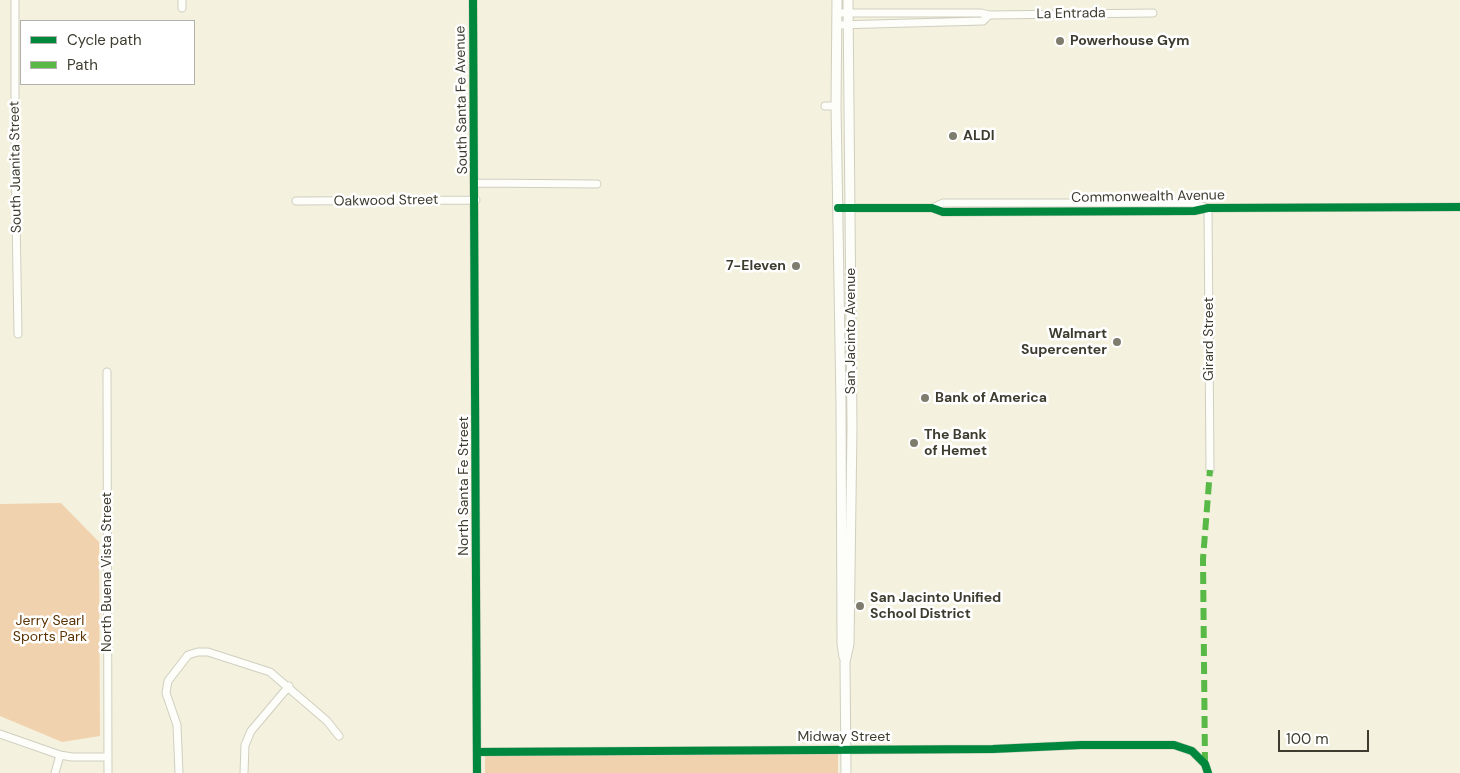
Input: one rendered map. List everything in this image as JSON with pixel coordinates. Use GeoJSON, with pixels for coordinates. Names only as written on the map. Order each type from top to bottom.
{"type":"FeatureCollection","features":[{"type":"Feature","properties":{"kind":"main road","name":"San Jacinto Avenue"},"geometry":{"type":"LineString","coordinates":[[837,0],[836,106],[840,297],[842,644],[846,662]]}},
{"type":"Feature","properties":{"kind":"main road","name":"San Jacinto Avenue"},"geometry":{"type":"LineString","coordinates":[[846,773],[846,662],[849,644],[852,479],[848,0]]}},
{"type":"Feature","properties":{"kind":"main road"},"geometry":{"type":"LineString","coordinates":[[840,297],[843,306],[844,348],[851,352]]}},
{"type":"Feature","properties":{"kind":"street","name":"South Juanita Street"},"geometry":{"type":"LineString","coordinates":[[15,0],[18,334]]}},
{"type":"Feature","properties":{"kind":"street","name":"South Santa Fe Avenue"},"geometry":{"type":"LineString","coordinates":[[473,0],[476,200]]}},
{"type":"Feature","properties":{"kind":"street","name":"La Entrada"},"geometry":{"type":"LineString","coordinates":[[837,13],[981,12],[988,15],[1153,13]]}},
{"type":"Feature","properties":{"kind":"street","name":"La Entrada"},"geometry":{"type":"LineString","coordinates":[[837,25],[982,21],[988,15]]}},
{"type":"Feature","properties":{"kind":"street"},"geometry":{"type":"LineString","coordinates":[[825,106],[836,106]]}},
{"type":"Feature","properties":{"kind":"street"},"geometry":{"type":"LineString","coordinates":[[475,183],[596,184]]}},
{"type":"Feature","properties":{"kind":"street","name":"Oakwood Street"},"geometry":{"type":"LineString","coordinates":[[296,201],[476,200]]}},
{"type":"Feature","properties":{"kind":"street","name":"North Santa Fe Street"},"geometry":{"type":"LineString","coordinates":[[476,200],[477,773]]}},
{"type":"Feature","properties":{"kind":"street","name":"Commonwealth Avenue"},"geometry":{"type":"LineString","coordinates":[[838,208],[932,208],[943,212],[1460,207]]}},
{"type":"Feature","properties":{"kind":"street","name":"Girard Street"},"geometry":{"type":"LineString","coordinates":[[1208,208],[1210,470]]}},
{"type":"Feature","properties":{"kind":"street","name":"North Buena Vista Street"},"geometry":{"type":"LineString","coordinates":[[107,372],[108,773]]}},
{"type":"Feature","properties":{"kind":"street"},"geometry":{"type":"LineString","coordinates":[[179,773],[177,725],[166,693],[168,681],[188,655],[198,652],[208,652],[270,672],[289,686],[327,721],[339,736]]}},
{"type":"Feature","properties":{"kind":"street"},"geometry":{"type":"LineString","coordinates":[[244,773],[245,745],[251,731],[289,686]]}},
{"type":"Feature","properties":{"kind":"street"},"geometry":{"type":"LineString","coordinates":[[0,734],[60,755],[108,757]]}},
{"type":"Feature","properties":{"kind":"street","name":"Midway Street"},"geometry":{"type":"LineString","coordinates":[[477,752],[993,749],[1081,745],[1174,745],[1192,751],[1205,764],[1208,773]]}},
{"type":"Feature","properties":{"kind":"street"},"geometry":{"type":"LineString","coordinates":[[55,773],[60,755]]}},
{"type":"Feature","properties":{"kind":"green space","name":"Jerry Searl Sports Park"},"geometry":{"type":"Polygon","coordinates":[[[61,503],[99,542],[100,736],[62,742],[0,716],[0,504],[61,503]]]}},
{"type":"Feature","properties":{"kind":"green space"},"geometry":{"type":"Polygon","coordinates":[[[485,751],[838,752],[838,773],[485,773],[485,751]]]}},
{"type":"Feature","properties":{"kind":"marked path"},"geometry":{"type":"LineString","coordinates":[[1205,764],[1203,559],[1210,470]]}},
{"type":"Feature","properties":{"kind":"cycle path"},"geometry":{"type":"LineString","coordinates":[[473,0],[477,773]]}},
{"type":"Feature","properties":{"kind":"cycle path"},"geometry":{"type":"LineString","coordinates":[[838,208],[932,208],[943,212],[1460,207]]}},
{"type":"Feature","properties":{"kind":"cycle path"},"geometry":{"type":"LineString","coordinates":[[477,752],[993,749],[1081,745],[1174,745],[1192,751],[1205,764],[1208,773]]}},
{"type":"Feature","properties":{"kind":"place","name":"Powerhouse Gym"},"geometry":{"type":"Point","coordinates":[1060,41]}},
{"type":"Feature","properties":{"kind":"place","name":"ALDI"},"geometry":{"type":"Point","coordinates":[953,136]}},
{"type":"Feature","properties":{"kind":"place","name":"7-Eleven"},"geometry":{"type":"Point","coordinates":[796,266]}},
{"type":"Feature","properties":{"kind":"place","name":"Walmart Supercenter"},"geometry":{"type":"Point","coordinates":[1117,342]}},
{"type":"Feature","properties":{"kind":"place","name":"Bank of America"},"geometry":{"type":"Point","coordinates":[925,398]}},
{"type":"Feature","properties":{"kind":"place","name":"The Bank of Hemet"},"geometry":{"type":"Point","coordinates":[914,443]}},
{"type":"Feature","properties":{"kind":"place","name":"San Jacinto Unified School District"},"geometry":{"type":"Point","coordinates":[860,606]}}]}
